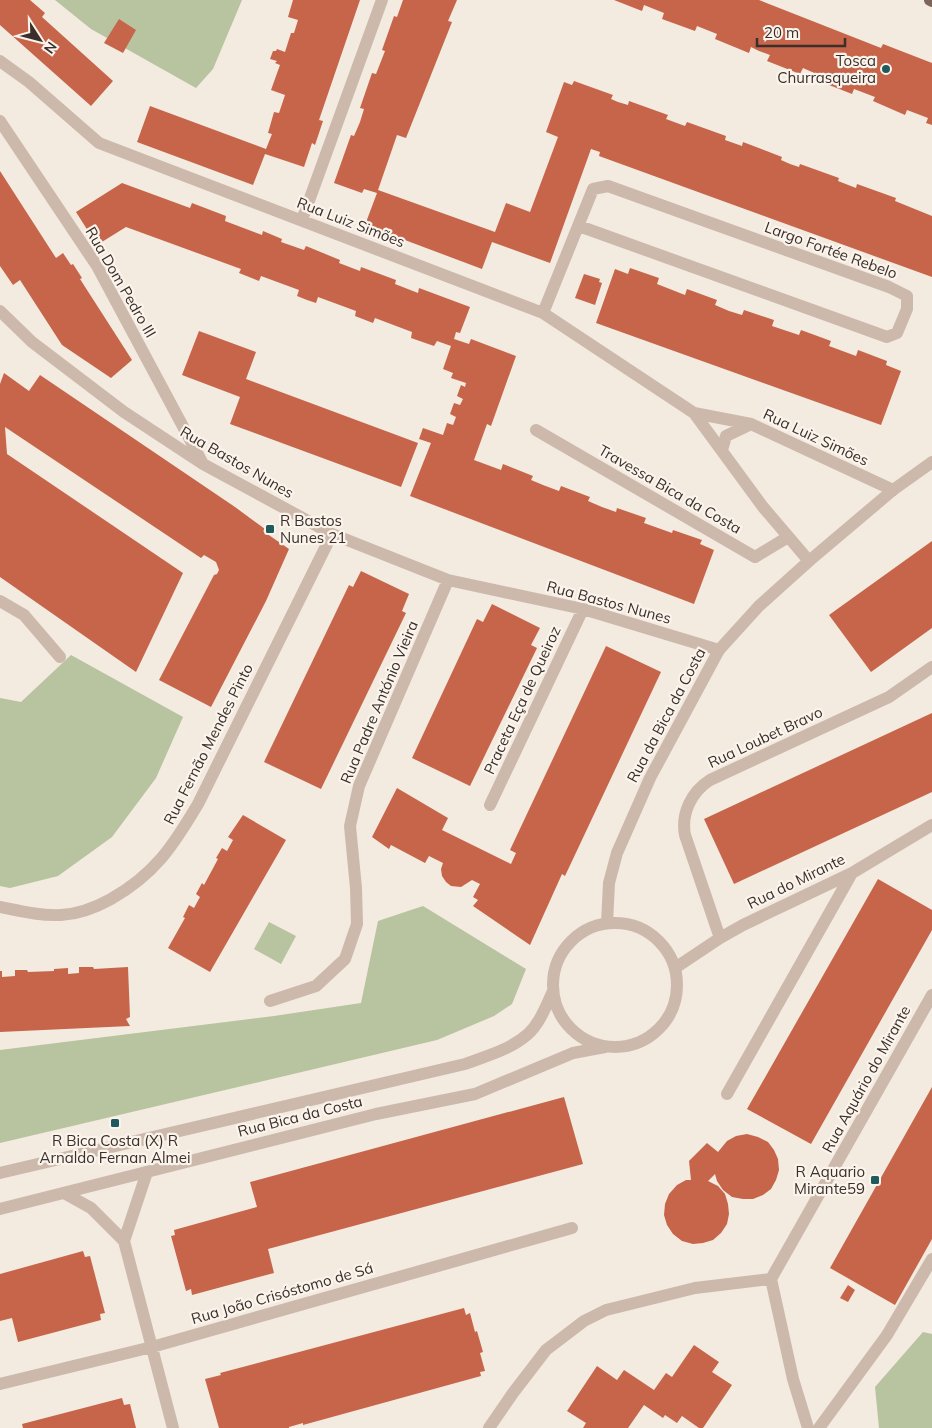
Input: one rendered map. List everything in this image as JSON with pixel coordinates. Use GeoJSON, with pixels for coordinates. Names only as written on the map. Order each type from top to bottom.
{"type":"FeatureCollection","features":[{"type":"Feature","properties":{"kind":"street"},"geometry":{"type":"LineString","coordinates":[[302,220],[382,0]]}},
{"type":"Feature","properties":{"kind":"street","name":"Rua Luiz Simões"},"geometry":{"type":"LineString","coordinates":[[0,61],[29,82],[99,143],[544,313],[694,413],[763,507],[808,560]]}},
{"type":"Feature","properties":{"kind":"street","name":"Rua Dom Pedro III"},"geometry":{"type":"LineString","coordinates":[[0,121],[97,266],[203,464]]}},
{"type":"Feature","properties":{"kind":"street","name":"Largo Fortée Rebelo"},"geometry":{"type":"LineString","coordinates":[[544,313],[593,189],[608,186],[889,288],[907,296],[907,309],[897,333],[887,337],[579,226]]}},
{"type":"Feature","properties":{"kind":"street","name":"Rua Bastos Nunes"},"geometry":{"type":"LineString","coordinates":[[0,310],[32,342],[124,412],[203,464],[332,534],[448,580],[583,609],[719,650]]}},
{"type":"Feature","properties":{"kind":"street","name":"Rua Luiz Simões"},"geometry":{"type":"LineString","coordinates":[[694,413],[751,424],[892,490]]}},
{"type":"Feature","properties":{"kind":"street"},"geometry":{"type":"LineString","coordinates":[[722,450],[726,436],[751,424]]}},
{"type":"Feature","properties":{"kind":"street","name":"Travessa Bica da Costa"},"geometry":{"type":"LineString","coordinates":[[536,430],[755,557],[788,536]]}},
{"type":"Feature","properties":{"kind":"street","name":"Rua da Bica da Costa"},"geometry":{"type":"LineString","coordinates":[[607,924],[609,882],[617,853],[650,778],[719,650],[758,606],[808,560],[892,490],[932,462]]}},
{"type":"Feature","properties":{"kind":"street","name":"Rua Fernão Mendes Pinto"},"geometry":{"type":"LineString","coordinates":[[0,906],[45,915],[80,912],[96,907],[133,886],[154,869],[176,840],[198,804],[332,534]]}},
{"type":"Feature","properties":{"kind":"street","name":"Rua Padre António Vieira"},"geometry":{"type":"LineString","coordinates":[[270,1002],[316,986],[345,959],[357,924],[356,888],[350,826],[359,786],[448,580]]}},
{"type":"Feature","properties":{"kind":"street"},"geometry":{"type":"LineString","coordinates":[[0,600],[24,615],[60,657]]}},
{"type":"Feature","properties":{"kind":"street","name":"Praceta Eça de Queiroz"},"geometry":{"type":"LineString","coordinates":[[490,805],[583,609]]}},
{"type":"Feature","properties":{"kind":"street","name":"Rua Loubet Bravo"},"geometry":{"type":"LineString","coordinates":[[720,938],[683,825],[690,801],[702,785],[889,698],[932,667]]}},
{"type":"Feature","properties":{"kind":"street","name":"Rua do Mirante"},"geometry":{"type":"LineString","coordinates":[[675,968],[720,938],[852,873],[932,825]]}},
{"type":"Feature","properties":{"kind":"street"},"geometry":{"type":"LineString","coordinates":[[727,1094],[852,873]]}},
{"type":"Feature","properties":{"kind":"street"},"geometry":{"type":"LineString","coordinates":[[607,924],[625,924],[642,929],[657,939],[668,952],[675,968],[678,989],[673,1010],[661,1027],[645,1040],[626,1047],[605,1047],[585,1040],[569,1028],[558,1010],[553,991],[554,971],[562,954],[573,939],[589,928],[607,924]]}},
{"type":"Feature","properties":{"kind":"street","name":"Rua Bica da Costa"},"geometry":{"type":"LineString","coordinates":[[0,1173],[465,1064],[506,1049],[528,1034],[542,1015],[553,991]]}},
{"type":"Feature","properties":{"kind":"street","name":"Rua Aquário do Mirante"},"geometry":{"type":"LineString","coordinates":[[771,1279],[932,995]]}},
{"type":"Feature","properties":{"kind":"street","name":"Rua Bica da Costa"},"geometry":{"type":"LineString","coordinates":[[0,1209],[376,1114],[475,1094],[573,1053],[605,1047]]}},
{"type":"Feature","properties":{"kind":"street"},"geometry":{"type":"LineString","coordinates":[[124,1241],[147,1172]]}},
{"type":"Feature","properties":{"kind":"street"},"geometry":{"type":"LineString","coordinates":[[64,1193],[91,1208],[124,1241],[173,1428]]}},
{"type":"Feature","properties":{"kind":"street","name":"Rua João Crisóstomo de Sá"},"geometry":{"type":"LineString","coordinates":[[0,1384],[152,1347],[572,1228]]}},
{"type":"Feature","properties":{"kind":"street"},"geometry":{"type":"LineString","coordinates":[[819,1428],[887,1335],[932,1259]]}},
{"type":"Feature","properties":{"kind":"street"},"geometry":{"type":"LineString","coordinates":[[489,1428],[546,1350],[584,1320],[606,1310],[695,1288],[771,1279],[794,1379],[808,1428]]}},
{"type":"Feature","properties":{"kind":"green space"},"geometry":{"type":"Polygon","coordinates":[[[55,0],[242,0],[213,69],[196,88],[91,29],[55,0]]]}},
{"type":"Feature","properties":{"kind":"green space"},"geometry":{"type":"Polygon","coordinates":[[[71,655],[183,717],[156,778],[112,837],[58,876],[10,888],[0,886],[0,698],[21,702],[71,655]]]}},
{"type":"Feature","properties":{"kind":"green space"},"geometry":{"type":"Polygon","coordinates":[[[423,906],[526,969],[512,1004],[494,1016],[437,1040],[0,1143],[0,1050],[274,1016],[361,1003],[378,921],[423,906]]]}},
{"type":"Feature","properties":{"kind":"green space"},"geometry":{"type":"Polygon","coordinates":[[[269,922],[296,936],[281,964],[254,949],[269,922]]]}},
{"type":"Feature","properties":{"kind":"green space"},"geometry":{"type":"Polygon","coordinates":[[[923,1332],[932,1334],[932,1428],[879,1428],[875,1387],[923,1332]]]}},
{"type":"Feature","properties":{"kind":"building"},"geometry":{"type":"Polygon","coordinates":[[[0,0],[30,0],[45,13],[42,17],[113,81],[91,106],[0,25],[0,0]]]}},
{"type":"Feature","properties":{"kind":"building"},"geometry":{"type":"Polygon","coordinates":[[[293,0],[360,0],[319,120],[323,121],[315,145],[312,143],[304,167],[265,154],[253,185],[137,142],[150,106],[266,149],[272,134],[268,133],[274,112],[279,113],[285,95],[271,90],[280,65],[275,63],[277,61],[270,59],[273,51],[277,49],[285,52],[291,33],[294,33],[298,20],[288,17],[293,0]]]}},
{"type":"Feature","properties":{"kind":"building"},"geometry":{"type":"Polygon","coordinates":[[[403,0],[457,0],[448,21],[452,22],[406,138],[397,135],[378,190],[495,232],[506,203],[530,212],[558,137],[546,132],[564,82],[572,85],[574,81],[613,95],[611,99],[618,102],[628,105],[629,101],[668,115],[666,119],[685,126],[687,122],[726,136],[725,140],[742,146],[743,142],[782,157],[781,160],[790,164],[799,167],[800,164],[839,178],[838,181],[856,188],[857,184],[896,198],[895,201],[932,216],[932,277],[599,156],[600,152],[591,149],[550,263],[492,242],[482,269],[365,225],[377,193],[364,189],[362,193],[334,183],[351,135],[354,136],[360,122],[364,109],[360,108],[372,73],[376,74],[385,51],[382,50],[394,16],[397,17],[403,0]]]}},
{"type":"Feature","properties":{"kind":"building"},"geometry":{"type":"Polygon","coordinates":[[[614,0],[759,0],[881,48],[883,44],[932,63],[932,125],[926,123],[928,118],[907,110],[905,115],[873,101],[875,97],[854,89],[852,94],[819,81],[821,76],[803,68],[800,74],[767,61],[770,55],[751,47],[749,53],[715,39],[717,34],[697,26],[695,31],[662,19],[664,13],[644,5],[642,11],[614,0]]]}},
{"type":"Feature","properties":{"kind":"building"},"geometry":{"type":"Polygon","coordinates":[[[119,19],[136,30],[123,53],[104,43],[119,19]]]}},
{"type":"Feature","properties":{"kind":"building"},"geometry":{"type":"Polygon","coordinates":[[[0,171],[56,258],[63,253],[71,265],[73,264],[82,278],[80,279],[132,360],[111,378],[62,345],[20,280],[13,285],[0,266],[0,171]]]}},
{"type":"Feature","properties":{"kind":"building"},"geometry":{"type":"Polygon","coordinates":[[[122,183],[190,208],[192,203],[226,216],[225,221],[262,235],[263,231],[282,239],[281,242],[304,250],[306,246],[340,260],[339,263],[360,271],[361,267],[396,280],[395,284],[418,293],[419,288],[470,307],[460,333],[456,332],[454,339],[469,344],[471,339],[516,356],[491,426],[487,424],[474,460],[501,470],[503,464],[533,476],[531,480],[543,485],[559,491],[561,486],[590,497],[588,501],[602,507],[616,512],[617,508],[646,518],[644,523],[672,533],[673,530],[702,540],[700,544],[714,550],[694,604],[410,496],[431,443],[419,439],[423,428],[443,435],[447,423],[453,425],[456,417],[450,414],[454,403],[460,405],[463,399],[457,396],[461,385],[465,387],[466,383],[451,378],[453,373],[443,369],[451,346],[437,341],[434,346],[411,338],[412,332],[375,318],[373,323],[355,316],[356,311],[318,297],[316,303],[307,300],[297,296],[299,290],[261,276],[259,281],[239,273],[241,269],[126,227],[97,245],[76,212],[122,183]]]}},
{"type":"Feature","properties":{"kind":"building"},"geometry":{"type":"Polygon","coordinates":[[[630,268],[659,278],[657,284],[685,295],[687,289],[717,300],[715,305],[729,311],[742,315],[744,310],[774,320],[772,326],[799,335],[801,330],[831,341],[829,346],[856,356],[858,350],[887,361],[886,365],[901,371],[881,425],[596,323],[615,269],[628,274],[630,268]]]}},
{"type":"Feature","properties":{"kind":"building"},"geometry":{"type":"Polygon","coordinates":[[[584,274],[600,279],[599,282],[602,283],[595,305],[575,298],[584,274]]]}},
{"type":"Feature","properties":{"kind":"building"},"geometry":{"type":"Polygon","coordinates":[[[199,331],[256,352],[246,379],[418,443],[401,487],[230,424],[240,397],[182,375],[199,331]]]}},
{"type":"Feature","properties":{"kind":"building"},"geometry":{"type":"Polygon","coordinates":[[[4,373],[29,391],[40,375],[235,507],[265,529],[263,531],[289,549],[266,601],[211,707],[159,680],[214,575],[219,570],[216,562],[204,555],[201,558],[5,427],[7,454],[183,573],[136,672],[0,577],[0,384],[4,373]]]}},
{"type":"Feature","properties":{"kind":"building"},"geometry":{"type":"Polygon","coordinates":[[[932,541],[932,628],[871,672],[829,615],[932,541]]]}},
{"type":"Feature","properties":{"kind":"building"},"geometry":{"type":"Polygon","coordinates":[[[361,571],[409,594],[402,611],[406,613],[321,789],[264,762],[349,585],[353,587],[361,571]]]}},
{"type":"Feature","properties":{"kind":"building"},"geometry":{"type":"Polygon","coordinates":[[[492,604],[540,628],[531,645],[537,648],[470,786],[412,758],[477,619],[483,622],[492,604]]]}},
{"type":"Feature","properties":{"kind":"building"},"geometry":{"type":"Polygon","coordinates":[[[606,646],[661,672],[565,876],[562,874],[530,945],[473,906],[478,900],[473,897],[480,884],[472,880],[461,887],[451,886],[442,876],[441,869],[443,863],[429,856],[425,863],[391,845],[389,849],[372,837],[397,788],[448,818],[442,830],[511,864],[516,853],[510,850],[606,646]]]}},
{"type":"Feature","properties":{"kind":"building"},"geometry":{"type":"Polygon","coordinates":[[[932,713],[932,792],[734,884],[704,819],[932,713]]]}},
{"type":"Feature","properties":{"kind":"building"},"geometry":{"type":"Polygon","coordinates":[[[243,815],[286,840],[210,972],[168,948],[185,918],[183,917],[189,905],[194,908],[200,897],[196,894],[202,883],[204,885],[222,848],[227,851],[233,840],[228,837],[243,815]]]}},
{"type":"Feature","properties":{"kind":"building"},"geometry":{"type":"Polygon","coordinates":[[[878,879],[932,910],[932,930],[811,1144],[747,1109],[878,879]]]}},
{"type":"Feature","properties":{"kind":"building"},"geometry":{"type":"Polygon","coordinates":[[[79,967],[93,967],[94,969],[128,967],[130,1017],[126,1019],[130,1026],[0,1032],[0,971],[2,971],[2,977],[15,976],[15,970],[27,970],[28,972],[54,971],[54,969],[68,968],[68,974],[79,973],[79,967]]]}},
{"type":"Feature","properties":{"kind":"building"},"geometry":{"type":"Polygon","coordinates":[[[932,1087],[932,1239],[895,1305],[830,1268],[932,1087]]]}},
{"type":"Feature","properties":{"kind":"building"},"geometry":{"type":"Polygon","coordinates":[[[564,1097],[583,1164],[268,1249],[274,1273],[192,1295],[191,1289],[186,1291],[171,1236],[175,1235],[174,1230],[257,1207],[250,1182],[564,1097]]]}},
{"type":"Feature","properties":{"kind":"building"},"geometry":{"type":"Polygon","coordinates":[[[747,1134],[768,1142],[778,1159],[779,1170],[771,1189],[753,1199],[732,1197],[723,1190],[715,1174],[708,1181],[718,1186],[725,1194],[729,1214],[727,1224],[713,1240],[693,1244],[682,1241],[673,1234],[667,1225],[664,1215],[665,1204],[669,1194],[677,1185],[686,1180],[691,1180],[689,1161],[707,1143],[718,1152],[727,1141],[736,1136],[747,1134]]]}},
{"type":"Feature","properties":{"kind":"building"},"geometry":{"type":"Polygon","coordinates":[[[83,1251],[85,1257],[90,1256],[105,1313],[100,1314],[101,1320],[18,1342],[12,1318],[0,1321],[0,1274],[83,1251]]]}},
{"type":"Feature","properties":{"kind":"building"},"geometry":{"type":"Polygon","coordinates":[[[848,1285],[855,1290],[848,1302],[840,1298],[848,1285]]]}},
{"type":"Feature","properties":{"kind":"building"},"geometry":{"type":"Polygon","coordinates":[[[464,1308],[466,1315],[470,1313],[483,1352],[480,1353],[485,1371],[480,1372],[481,1376],[289,1428],[219,1428],[205,1379],[221,1375],[220,1373],[464,1308]]]}},
{"type":"Feature","properties":{"kind":"building"},"geometry":{"type":"Polygon","coordinates":[[[694,1345],[719,1362],[712,1372],[732,1385],[703,1428],[699,1428],[682,1416],[677,1423],[665,1415],[663,1418],[644,1405],[628,1428],[583,1428],[586,1423],[567,1411],[597,1366],[617,1380],[624,1370],[654,1390],[666,1373],[672,1377],[694,1345]]]}},
{"type":"Feature","properties":{"kind":"building"},"geometry":{"type":"Polygon","coordinates":[[[122,1398],[124,1405],[130,1404],[136,1428],[23,1428],[22,1424],[122,1398]]]}},
{"type":"Feature","properties":{"kind":"place","name":"Tosca Churrasqueira"},"geometry":{"type":"Point","coordinates":[886,69]}},
{"type":"Feature","properties":{"kind":"place","name":"R Bastos Nunes 21"},"geometry":{"type":"Point","coordinates":[270,529]}},
{"type":"Feature","properties":{"kind":"place","name":"R Bica Costa (X) R Arnaldo Fernan Almei"},"geometry":{"type":"Point","coordinates":[115,1123]}},
{"type":"Feature","properties":{"kind":"place","name":"R Aquario Mirante59"},"geometry":{"type":"Point","coordinates":[875,1180]}}]}
